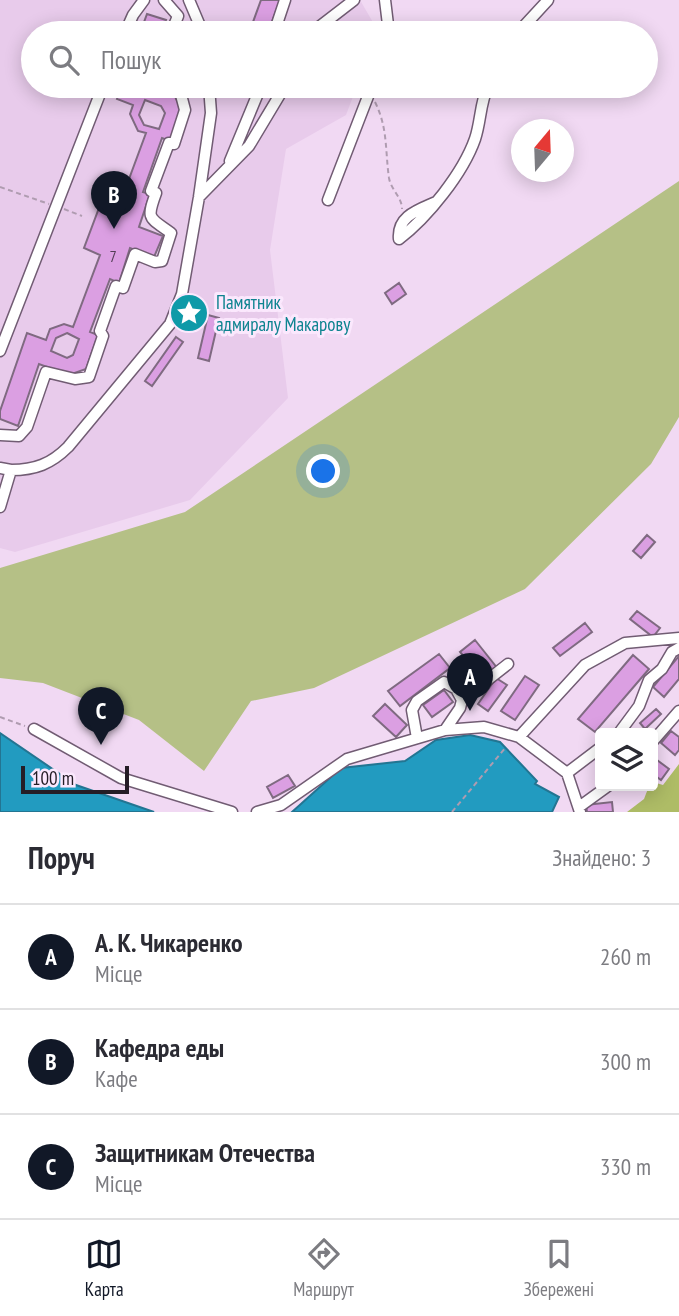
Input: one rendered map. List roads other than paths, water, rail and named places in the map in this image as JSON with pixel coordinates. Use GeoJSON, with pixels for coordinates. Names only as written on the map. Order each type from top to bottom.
{"type":"FeatureCollection","features":[{"type":"Feature","properties":{"kind":"street"},"geometry":{"type":"LineString","coordinates":[[130,21],[146,0],[156,0]]}},
{"type":"Feature","properties":{"kind":"street"},"geometry":{"type":"LineString","coordinates":[[164,0],[178,16],[176,21]]}},
{"type":"Feature","properties":{"kind":"street"},"geometry":{"type":"LineString","coordinates":[[189,0],[199,21]]}},
{"type":"Feature","properties":{"kind":"street"},"geometry":{"type":"LineString","coordinates":[[278,21],[285,0]]}},
{"type":"Feature","properties":{"kind":"street"},"geometry":{"type":"LineString","coordinates":[[327,21],[354,0]]}},
{"type":"Feature","properties":{"kind":"street"},"geometry":{"type":"LineString","coordinates":[[385,0],[388,21]]}},
{"type":"Feature","properties":{"kind":"street"},"geometry":{"type":"LineString","coordinates":[[529,21],[548,0]]}},
{"type":"Feature","properties":{"kind":"street"},"geometry":{"type":"LineString","coordinates":[[0,351],[98,98]]}},
{"type":"Feature","properties":{"kind":"street"},"geometry":{"type":"LineString","coordinates":[[0,435],[19,436],[27,427],[46,372],[75,379],[89,377],[103,336],[100,331],[116,286],[123,288],[135,254],[155,262],[162,261],[170,233],[151,219],[149,212],[156,193],[151,191],[169,143],[174,144],[185,110],[182,98]]}},
{"type":"Feature","properties":{"kind":"street"},"geometry":{"type":"LineString","coordinates":[[0,507],[5,469],[38,468],[55,460],[170,324],[182,294],[211,113],[210,98]]}},
{"type":"Feature","properties":{"kind":"street"},"geometry":{"type":"LineString","coordinates":[[227,168],[256,98]]}},
{"type":"Feature","properties":{"kind":"street"},"geometry":{"type":"LineString","coordinates":[[199,197],[249,146],[278,98]]}},
{"type":"Feature","properties":{"kind":"street"},"geometry":{"type":"LineString","coordinates":[[328,200],[367,98]]}},
{"type":"Feature","properties":{"kind":"street"},"geometry":{"type":"LineString","coordinates":[[436,202],[402,220],[398,230],[399,239],[436,202],[450,184],[474,142],[482,98]]}},
{"type":"Feature","properties":{"kind":"street"},"geometry":{"type":"LineString","coordinates":[[519,737],[585,665],[625,643],[679,638]]}},
{"type":"Feature","properties":{"kind":"street"},"geometry":{"type":"LineString","coordinates":[[623,728],[639,706],[649,680],[662,669],[672,652],[679,648]]}},
{"type":"Feature","properties":{"kind":"street"},"geometry":{"type":"LineString","coordinates":[[445,730],[463,700],[508,664]]}},
{"type":"Feature","properties":{"kind":"street"},"geometry":{"type":"LineString","coordinates":[[417,738],[412,710],[417,701],[443,682],[456,689],[463,700]]}},
{"type":"Feature","properties":{"kind":"street"},"geometry":{"type":"LineString","coordinates":[[658,735],[679,710]]}},
{"type":"Feature","properties":{"kind":"street"},"geometry":{"type":"LineString","coordinates":[[257,812],[281,805],[347,759],[445,730],[484,727],[519,737],[567,773],[580,810],[602,791]]}},
{"type":"Feature","properties":{"kind":"street"},"geometry":{"type":"LineString","coordinates":[[34,729],[121,778],[232,812]]}},
{"type":"Feature","properties":{"kind":"street"},"geometry":{"type":"LineString","coordinates":[[567,773],[595,752]]}},
{"type":"Feature","properties":{"kind":"water"},"geometry":{"type":"Polygon","coordinates":[[[0,733],[76,785],[154,812],[0,812],[0,733]]]}},
{"type":"Feature","properties":{"kind":"water"},"geometry":{"type":"Polygon","coordinates":[[[470,735],[500,742],[537,781],[535,784],[559,797],[552,812],[292,812],[341,768],[405,761],[436,740],[470,735]]]}},
{"type":"Feature","properties":{"kind":"place","name":"Кафедра еды"},"geometry":{"type":"Point","coordinates":[114,229]}},
{"type":"Feature","properties":{"kind":"place","name":"Памятник адмиралу Макарову"},"geometry":{"type":"Point","coordinates":[189,313]}},
{"type":"Feature","properties":{"kind":"place","name":"А. К. Чикаренко"},"geometry":{"type":"Point","coordinates":[470,711]}},
{"type":"Feature","properties":{"kind":"place","name":"Защитникам Отечества"},"geometry":{"type":"Point","coordinates":[101,745]}}]}
